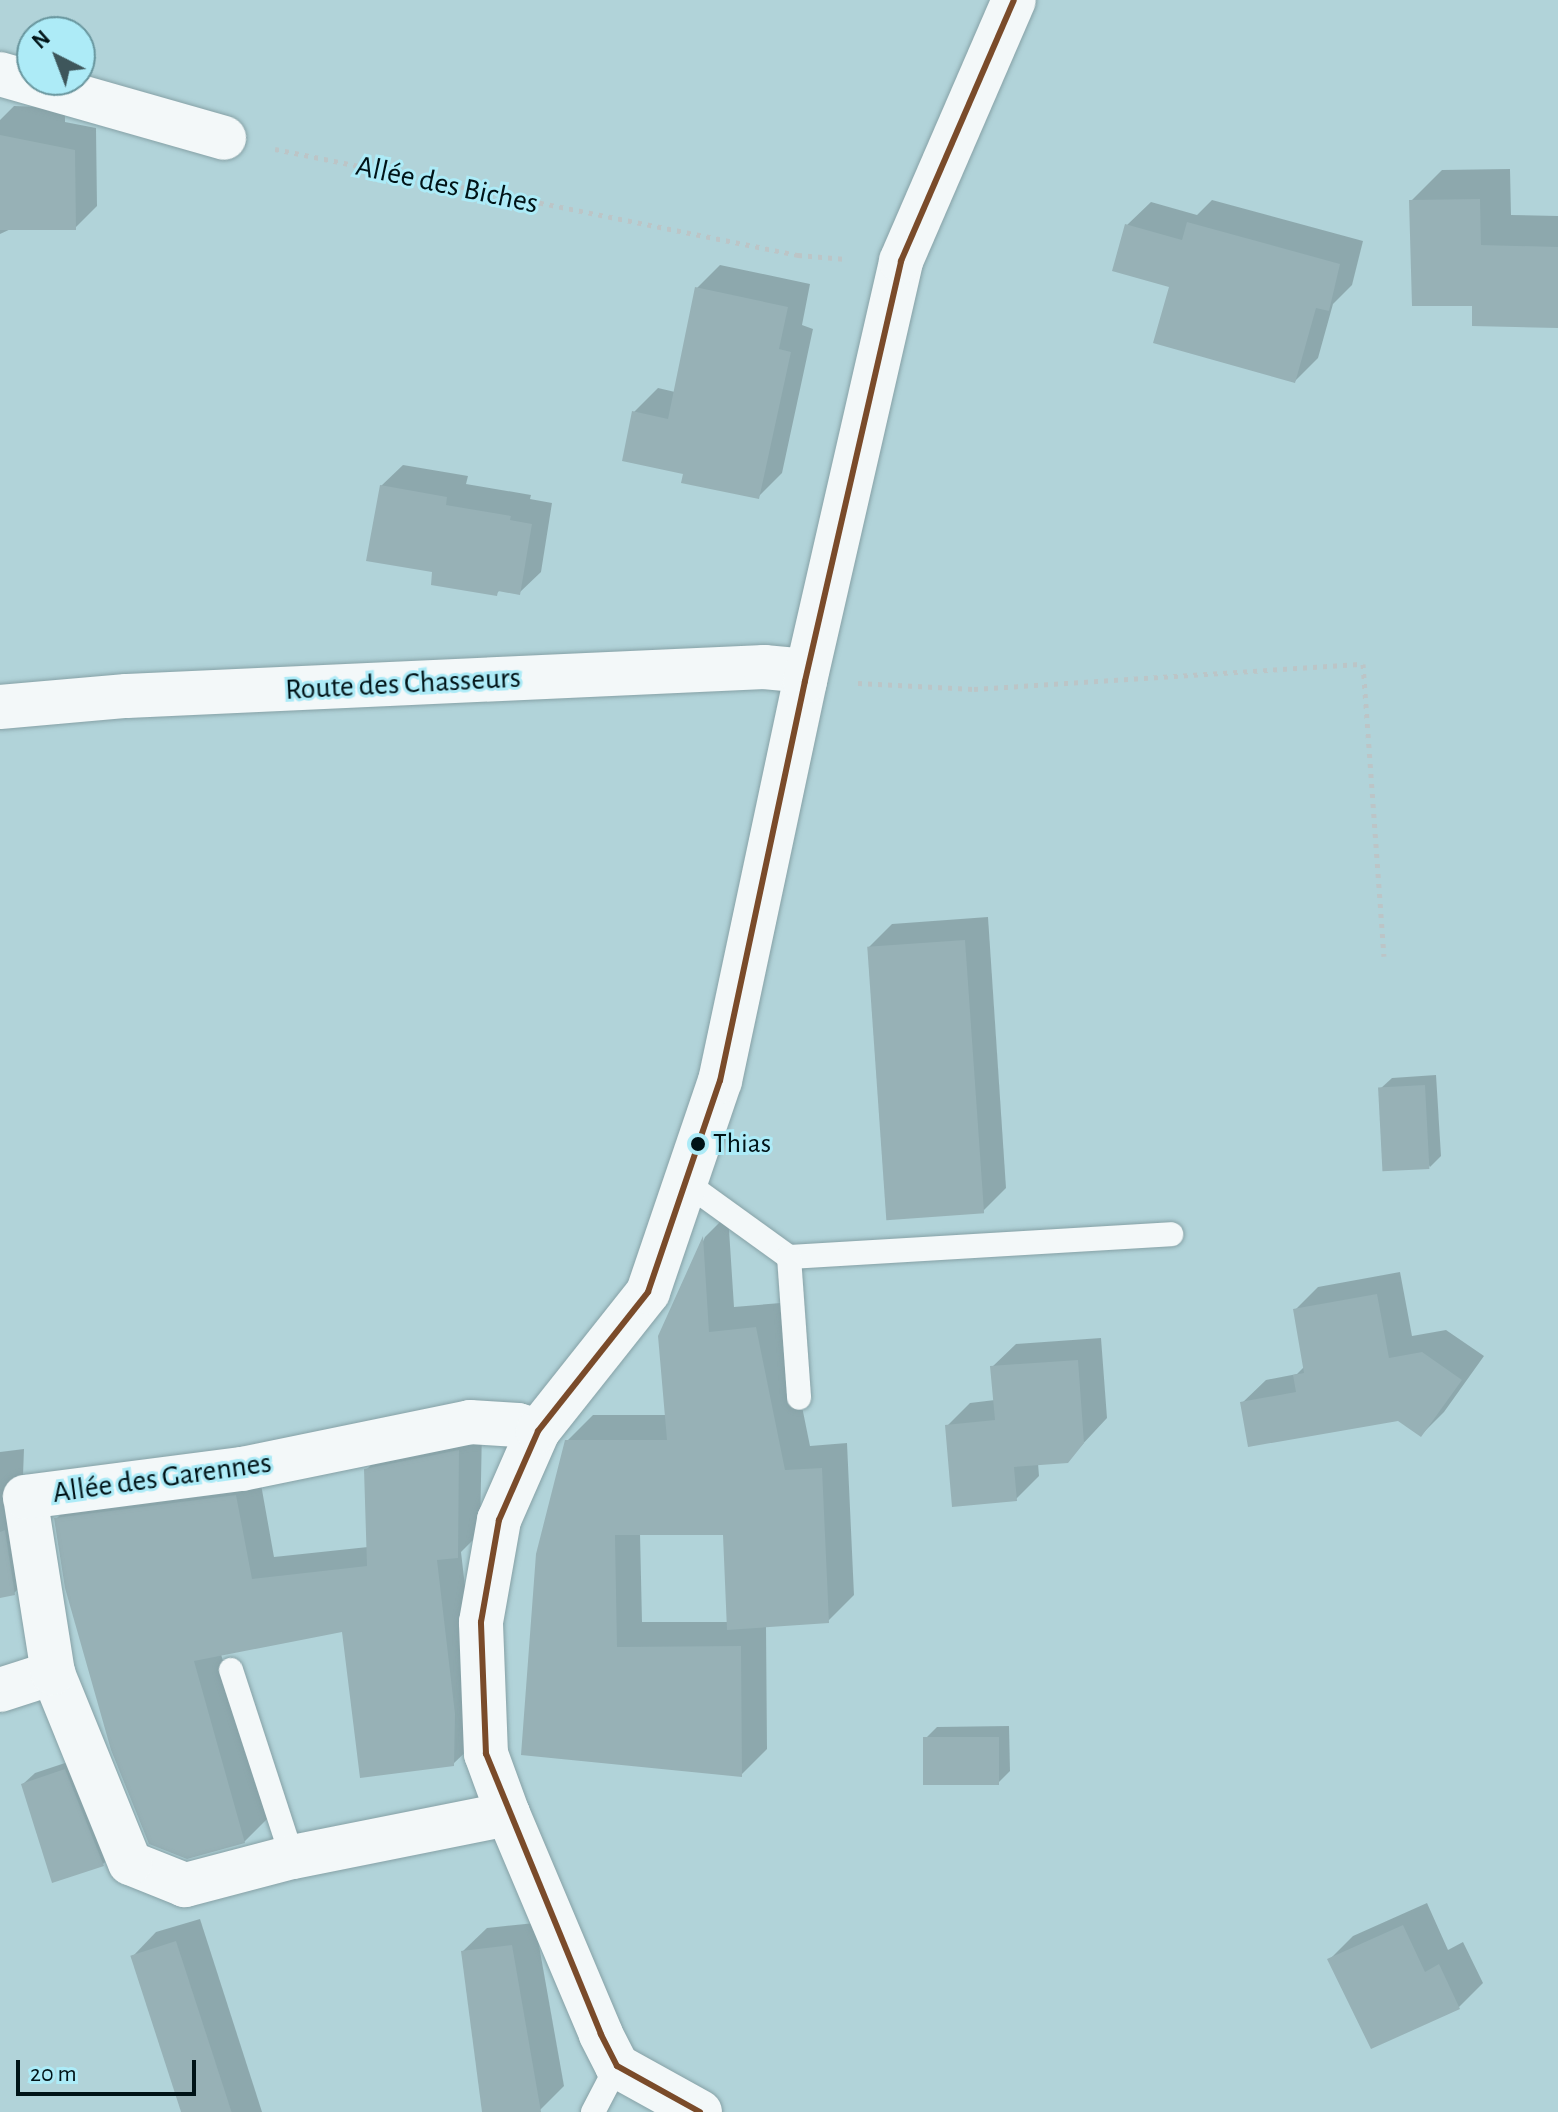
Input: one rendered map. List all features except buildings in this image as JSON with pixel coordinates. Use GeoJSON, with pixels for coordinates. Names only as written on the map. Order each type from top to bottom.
{"type":"FeatureCollection","features":[{"type":"Feature","properties":{"kind":"street"},"geometry":{"type":"LineString","coordinates":[[700,2112],[617,2066],[508,1814],[486,1754],[481,1622],[499,1520],[538,1431],[648,1292],[720,1081],[806,676],[901,261],[1014,0]]}},
{"type":"Feature","properties":{"kind":"street"},"geometry":{"type":"LineString","coordinates":[[0,74],[224,138]]}},
{"type":"Feature","properties":{"kind":"street","name":"Route des Chasseurs"},"geometry":{"type":"LineString","coordinates":[[0,707],[143,695],[764,667],[806,676]]}},
{"type":"Feature","properties":{"kind":"street","name":"Allée des Garennes"},"geometry":{"type":"LineString","coordinates":[[508,1814],[292,1857],[185,1885],[130,1863],[53,1673],[25,1497],[242,1469],[470,1422],[518,1425],[538,1431]]}},
{"type":"Feature","properties":{"kind":"street"},"geometry":{"type":"LineString","coordinates":[[0,1690],[53,1673]]}},
{"type":"Feature","properties":{"kind":"lane"},"geometry":{"type":"LineString","coordinates":[[685,1182],[789,1257],[1171,1234]]}},
{"type":"Feature","properties":{"kind":"lane"},"geometry":{"type":"LineString","coordinates":[[789,1257],[799,1398]]}},
{"type":"Feature","properties":{"kind":"lane"},"geometry":{"type":"LineString","coordinates":[[231,1670],[292,1857]]}},
{"type":"Feature","properties":{"kind":"lane"},"geometry":{"type":"LineString","coordinates":[[593,2112],[617,2066]]}},
{"type":"Feature","properties":{"kind":"path","name":"Allée des Biches"},"geometry":{"type":"LineString","coordinates":[[224,138],[798,255],[901,261]]}},
{"type":"Feature","properties":{"kind":"path"},"geometry":{"type":"LineString","coordinates":[[806,676],[974,689],[1363,664],[1384,956]]}},
{"type":"Feature","properties":{"kind":"transit line"},"geometry":{"type":"LineString","coordinates":[[700,2112],[617,2066],[601,2034],[486,1754],[481,1622],[499,1520],[538,1431],[648,1292],[720,1081],[805,681],[901,261],[1014,0]]}},
{"type":"Feature","properties":{"kind":"place","name":"Thias"},"geometry":{"type":"Point","coordinates":[698,1144]}}]}
